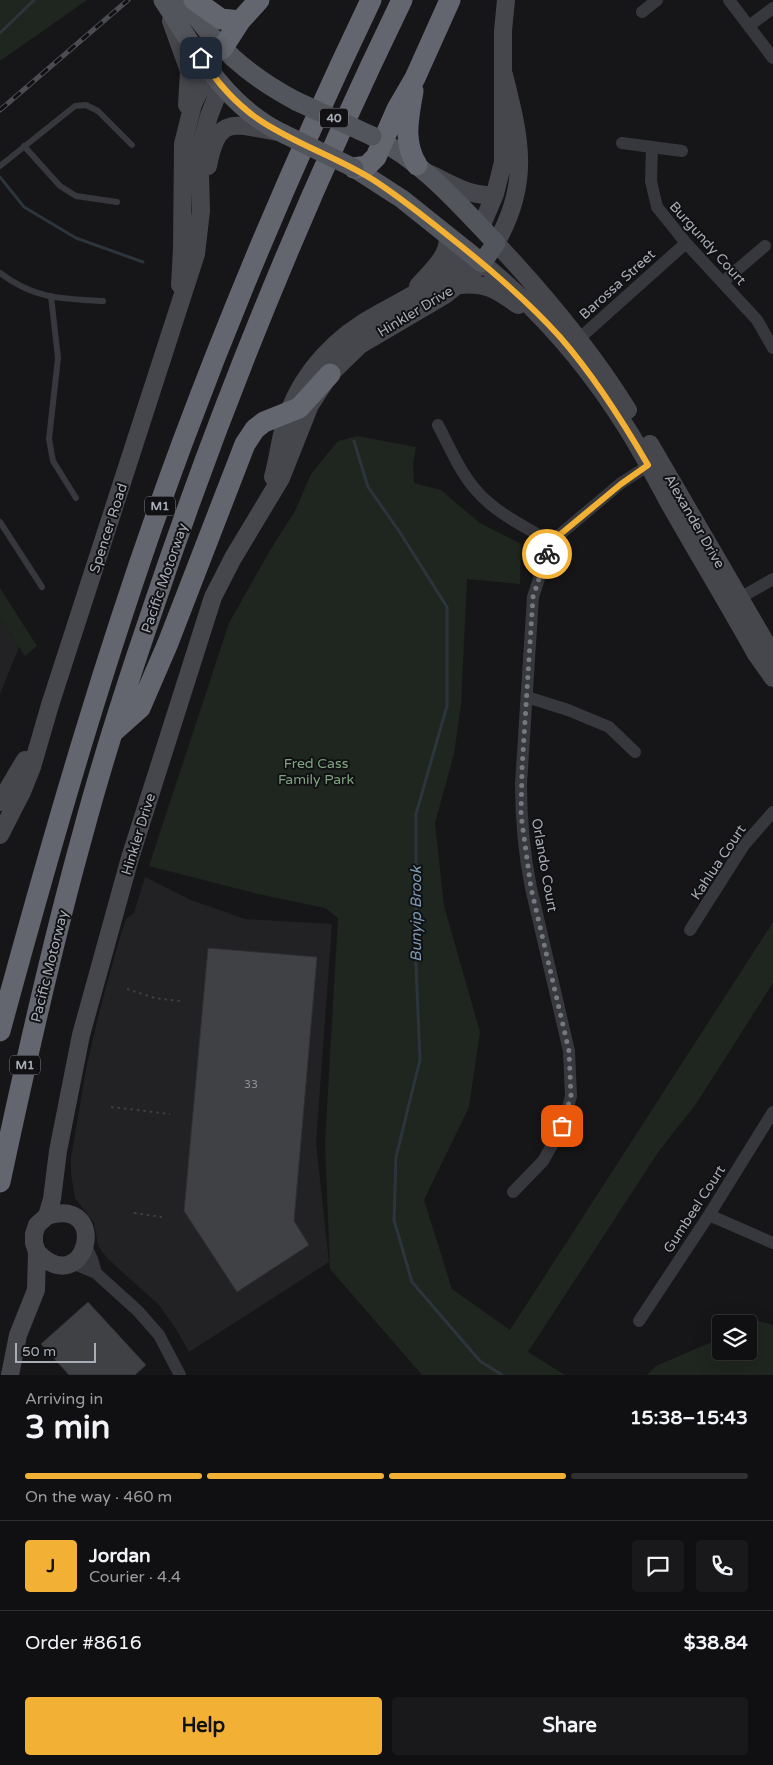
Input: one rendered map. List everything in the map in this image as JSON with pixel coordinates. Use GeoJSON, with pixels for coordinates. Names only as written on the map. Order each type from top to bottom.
{"type":"FeatureCollection","features":[{"type":"Feature","properties":{"kind":"highway"},"geometry":{"type":"LineString","coordinates":[[194,0],[221,19],[240,21]]}},
{"type":"Feature","properties":{"kind":"highway"},"geometry":{"type":"LineString","coordinates":[[222,49],[240,21],[258,0]]}},
{"type":"Feature","properties":{"kind":"highway","name":"Pacific Motorway"},"geometry":{"type":"LineString","coordinates":[[0,1031],[50,847],[104,672],[147,541],[183,440],[258,253],[333,82],[372,0]]}},
{"type":"Feature","properties":{"kind":"highway","name":"Pacific Motorway"},"geometry":{"type":"LineString","coordinates":[[0,1182],[52,950],[83,831],[112,733],[165,572],[224,410],[323,169],[402,0]]}},
{"type":"Feature","properties":{"kind":"highway"},"geometry":{"type":"LineString","coordinates":[[354,168],[363,167],[371,163],[376,157],[377,138],[416,78],[450,0]]}},
{"type":"Feature","properties":{"kind":"highway"},"geometry":{"type":"LineString","coordinates":[[416,78],[408,124],[408,140],[411,154],[423,169]]}},
{"type":"Feature","properties":{"kind":"highway"},"geometry":{"type":"LineString","coordinates":[[112,733],[140,708],[168,643],[245,444],[260,424],[273,417],[299,408],[330,374]]}},
{"type":"Feature","properties":{"kind":"main road","name":"40"},"geometry":{"type":"LineString","coordinates":[[163,0],[215,78],[252,115],[282,133],[354,168],[402,199],[475,257]]}},
{"type":"Feature","properties":{"kind":"main road","name":"40"},"geometry":{"type":"LineString","coordinates":[[184,0],[222,49],[252,75],[296,101],[377,138],[423,169],[481,227]]}},
{"type":"Feature","properties":{"kind":"main road"},"geometry":{"type":"LineString","coordinates":[[215,78],[222,49]]}},
{"type":"Feature","properties":{"kind":"main road","name":"Alexander Drive"},"geometry":{"type":"LineString","coordinates":[[481,227],[496,243]]}},
{"type":"Feature","properties":{"kind":"main road","name":"Hinkler Drive"},"geometry":{"type":"LineString","coordinates":[[475,257],[481,227]]}},
{"type":"Feature","properties":{"kind":"main road","name":"Hinkler Drive"},"geometry":{"type":"LineString","coordinates":[[475,257],[496,243]]}},
{"type":"Feature","properties":{"kind":"street"},"geometry":{"type":"LineString","coordinates":[[163,0],[186,59],[189,74],[185,135]]}},
{"type":"Feature","properties":{"kind":"street","name":"Hinkler Drive"},"geometry":{"type":"LineString","coordinates":[[481,227],[495,194],[503,162],[503,31],[506,0]]}},
{"type":"Feature","properties":{"kind":"street"},"geometry":{"type":"LineString","coordinates":[[642,12],[657,0]]}},
{"type":"Feature","properties":{"kind":"street"},"geometry":{"type":"LineString","coordinates":[[728,0],[773,58]]}},
{"type":"Feature","properties":{"kind":"street"},"geometry":{"type":"LineString","coordinates":[[749,26],[773,8]]}},
{"type":"Feature","properties":{"kind":"street","name":"Hinkler Drive"},"geometry":{"type":"LineString","coordinates":[[496,243],[512,206],[520,163],[516,126],[504,74]]}},
{"type":"Feature","properties":{"kind":"street","name":"Spencer Road"},"geometry":{"type":"LineString","coordinates":[[178,308],[182,248],[182,157],[185,135],[197,95],[215,78]]}},
{"type":"Feature","properties":{"kind":"street","name":"Spencer Road"},"geometry":{"type":"LineString","coordinates":[[0,835],[22,792],[32,767],[196,254],[201,211],[201,146],[209,116],[215,78]]}},
{"type":"Feature","properties":{"kind":"street"},"geometry":{"type":"LineString","coordinates":[[201,211],[208,163],[213,146],[220,134],[229,127],[238,124],[282,133]]}},
{"type":"Feature","properties":{"kind":"street"},"geometry":{"type":"LineString","coordinates":[[622,143],[682,151]]}},
{"type":"Feature","properties":{"kind":"street","name":"Burgundy Court"},"geometry":{"type":"LineString","coordinates":[[652,147],[651,181],[655,202],[659,211],[757,320],[773,348]]}},
{"type":"Feature","properties":{"kind":"street"},"geometry":{"type":"LineString","coordinates":[[423,169],[477,194],[484,196],[495,194]]}},
{"type":"Feature","properties":{"kind":"street"},"geometry":{"type":"LineString","coordinates":[[406,300],[442,257],[448,242],[447,234]]}},
{"type":"Feature","properties":{"kind":"street","name":"Alexander Drive"},"geometry":{"type":"LineString","coordinates":[[496,243],[536,285],[569,341],[613,407],[654,462],[734,601],[773,656]]}},
{"type":"Feature","properties":{"kind":"street","name":"Barossa Street"},"geometry":{"type":"LineString","coordinates":[[569,341],[686,243]]}},
{"type":"Feature","properties":{"kind":"street"},"geometry":{"type":"LineString","coordinates":[[723,282],[764,246]]}},
{"type":"Feature","properties":{"kind":"street","name":"Hinkler Drive"},"geometry":{"type":"LineString","coordinates":[[10,1375],[18,1335],[36,1290],[37,1252],[34,1234],[37,1225],[47,1216],[52,1199],[58,1151],[81,1035],[130,858],[213,597],[232,558],[284,471],[310,405],[330,374],[360,345],[439,299],[459,285],[475,257]]}},
{"type":"Feature","properties":{"kind":"street","name":"Hinkler Drive"},"geometry":{"type":"LineString","coordinates":[[265,504],[288,413],[311,372],[331,348],[357,327],[435,282],[453,267],[475,257]]}},
{"type":"Feature","properties":{"kind":"street","name":"Alexander Drive"},"geometry":{"type":"LineString","coordinates":[[475,257],[569,341]]}},
{"type":"Feature","properties":{"kind":"street"},"geometry":{"type":"LineString","coordinates":[[459,285],[478,284],[500,294],[569,341]]}},
{"type":"Feature","properties":{"kind":"street"},"geometry":{"type":"LineString","coordinates":[[438,425],[466,478],[482,497],[528,530],[551,542],[621,484],[654,462]]}},
{"type":"Feature","properties":{"kind":"street","name":"Orlando Court"},"geometry":{"type":"LineString","coordinates":[[513,1192],[543,1161],[562,1126],[572,1087],[569,1051],[531,888],[521,815],[521,784],[533,597],[551,542]]}},
{"type":"Feature","properties":{"kind":"street"},"geometry":{"type":"LineString","coordinates":[[734,601],[773,579]]}},
{"type":"Feature","properties":{"kind":"street","name":"Alexander Drive"},"geometry":{"type":"LineString","coordinates":[[734,601],[756,654],[773,678]]}},
{"type":"Feature","properties":{"kind":"street"},"geometry":{"type":"LineString","coordinates":[[527,698],[568,710],[609,727],[635,752]]}},
{"type":"Feature","properties":{"kind":"street","name":"Spencer Road"},"geometry":{"type":"LineString","coordinates":[[0,802],[22,763],[37,747]]}},
{"type":"Feature","properties":{"kind":"street","name":"Kahlua Court"},"geometry":{"type":"LineString","coordinates":[[690,930],[744,844],[773,812]]}},
{"type":"Feature","properties":{"kind":"street","name":"Gumbeel Court"},"geometry":{"type":"LineString","coordinates":[[639,1321],[773,1112]]}},
{"type":"Feature","properties":{"kind":"street"},"geometry":{"type":"LineString","coordinates":[[56,1179],[74,1216]]}},
{"type":"Feature","properties":{"kind":"street"},"geometry":{"type":"LineString","coordinates":[[47,1216],[59,1212],[68,1213],[81,1222],[87,1238],[86,1246],[96,1273]]}},
{"type":"Feature","properties":{"kind":"street"},"geometry":{"type":"LineString","coordinates":[[708,1215],[773,1243]]}},
{"type":"Feature","properties":{"kind":"street","name":"Hinkler Drive"},"geometry":{"type":"LineString","coordinates":[[36,1290],[67,1264],[81,1256],[86,1246]]}},
{"type":"Feature","properties":{"kind":"street"},"geometry":{"type":"LineString","coordinates":[[37,1252],[46,1261],[67,1264],[96,1273],[138,1311],[159,1335],[180,1375]]}},
{"type":"Feature","properties":{"kind":"lane"},"geometry":{"type":"LineString","coordinates":[[0,166],[75,106],[86,105],[98,111],[132,145]]}},
{"type":"Feature","properties":{"kind":"lane"},"geometry":{"type":"LineString","coordinates":[[24,146],[60,186],[76,196],[117,202]]}},
{"type":"Feature","properties":{"kind":"lane"},"geometry":{"type":"LineString","coordinates":[[0,274],[13,283],[36,294],[73,300],[103,301]]}},
{"type":"Feature","properties":{"kind":"lane"},"geometry":{"type":"LineString","coordinates":[[51,296],[58,358],[49,439],[53,461],[76,498]]}},
{"type":"Feature","properties":{"kind":"lane"},"geometry":{"type":"LineString","coordinates":[[0,522],[42,587]]}},
{"type":"Feature","properties":{"kind":"path"},"geometry":{"type":"LineString","coordinates":[[127,989],[155,998],[180,1002]]}},
{"type":"Feature","properties":{"kind":"path"},"geometry":{"type":"LineString","coordinates":[[112,1107],[170,1114]]}},
{"type":"Feature","properties":{"kind":"path"},"geometry":{"type":"LineString","coordinates":[[134,1213],[162,1217]]}},
{"type":"Feature","properties":{"kind":"shaded area"},"geometry":{"type":"Polygon","coordinates":[[[0,618],[19,647],[0,694],[0,618]]]}},
{"type":"Feature","properties":{"kind":"shaded area"},"geometry":{"type":"Polygon","coordinates":[[[145,877],[191,900],[245,919],[332,924],[316,1143],[329,1262],[189,1352],[159,1305],[102,1252],[98,1245],[94,1223],[75,1198],[71,1174],[71,1158],[86,1069],[100,1009],[126,919],[134,913],[145,877]]]}},
{"type":"Feature","properties":{"kind":"green space"},"geometry":{"type":"Polygon","coordinates":[[[0,0],[87,0],[0,61],[0,0]]]}},
{"type":"Feature","properties":{"kind":"green space","name":"Fred Cass Family Park"},"geometry":{"type":"Polygon","coordinates":[[[357,436],[416,447],[413,464],[414,483],[441,490],[480,523],[521,544],[520,584],[467,579],[461,705],[454,754],[435,823],[444,906],[480,1032],[469,1107],[424,1200],[452,1289],[510,1330],[773,922],[773,983],[696,1104],[659,1151],[528,1352],[565,1375],[422,1375],[330,1269],[325,1143],[338,918],[325,908],[258,894],[149,866],[229,623],[269,552],[295,511],[311,474],[338,441],[357,436]]]}},
{"type":"Feature","properties":{"kind":"green space"},"geometry":{"type":"Polygon","coordinates":[[[0,588],[37,646],[25,656],[0,618],[0,588]]]}},
{"type":"Feature","properties":{"kind":"green space"},"geometry":{"type":"Polygon","coordinates":[[[757,1322],[773,1325],[773,1375],[647,1375],[656,1366],[712,1342],[712,1360],[757,1360],[757,1322]]]}},
{"type":"Feature","properties":{"kind":"building"},"geometry":{"type":"Polygon","coordinates":[[[208,948],[317,957],[294,1221],[309,1245],[237,1292],[184,1211],[208,948]]]}},
{"type":"Feature","properties":{"kind":"building"},"geometry":{"type":"Polygon","coordinates":[[[88,1302],[146,1365],[135,1375],[69,1375],[41,1344],[88,1302]]]}},
{"type":"Feature","properties":{"kind":"waterway","name":"Bunyip Brook"},"geometry":{"type":"LineString","coordinates":[[0,33],[34,0]]}},
{"type":"Feature","properties":{"kind":"waterway","name":"Bunyip Brook"},"geometry":{"type":"LineString","coordinates":[[0,177],[24,207],[76,238],[143,262]]}},
{"type":"Feature","properties":{"kind":"waterway","name":"Bunyip Brook"},"geometry":{"type":"LineString","coordinates":[[354,441],[368,487],[399,531],[447,607],[447,706],[416,814],[416,966],[420,1060],[396,1157],[394,1220],[412,1282],[480,1361],[502,1375]]}},
{"type":"Feature","properties":{"kind":"railway"},"geometry":{"type":"LineString","coordinates":[[0,110],[128,0]]}},
{"type":"Feature","properties":{"kind":"way so far"},"geometry":{"type":"LineString","coordinates":[[547,554],[533,597],[521,784],[521,815],[526,863],[531,888],[569,1051],[572,1087],[562,1126]]}},
{"type":"Feature","properties":{"kind":"route"},"geometry":{"type":"LineString","coordinates":[[201,58],[209,71],[235,100],[257,118],[281,133],[354,168],[375,181],[402,199],[494,272],[547,322],[613,407],[648,465],[621,484],[551,542],[547,554]]}}]}
